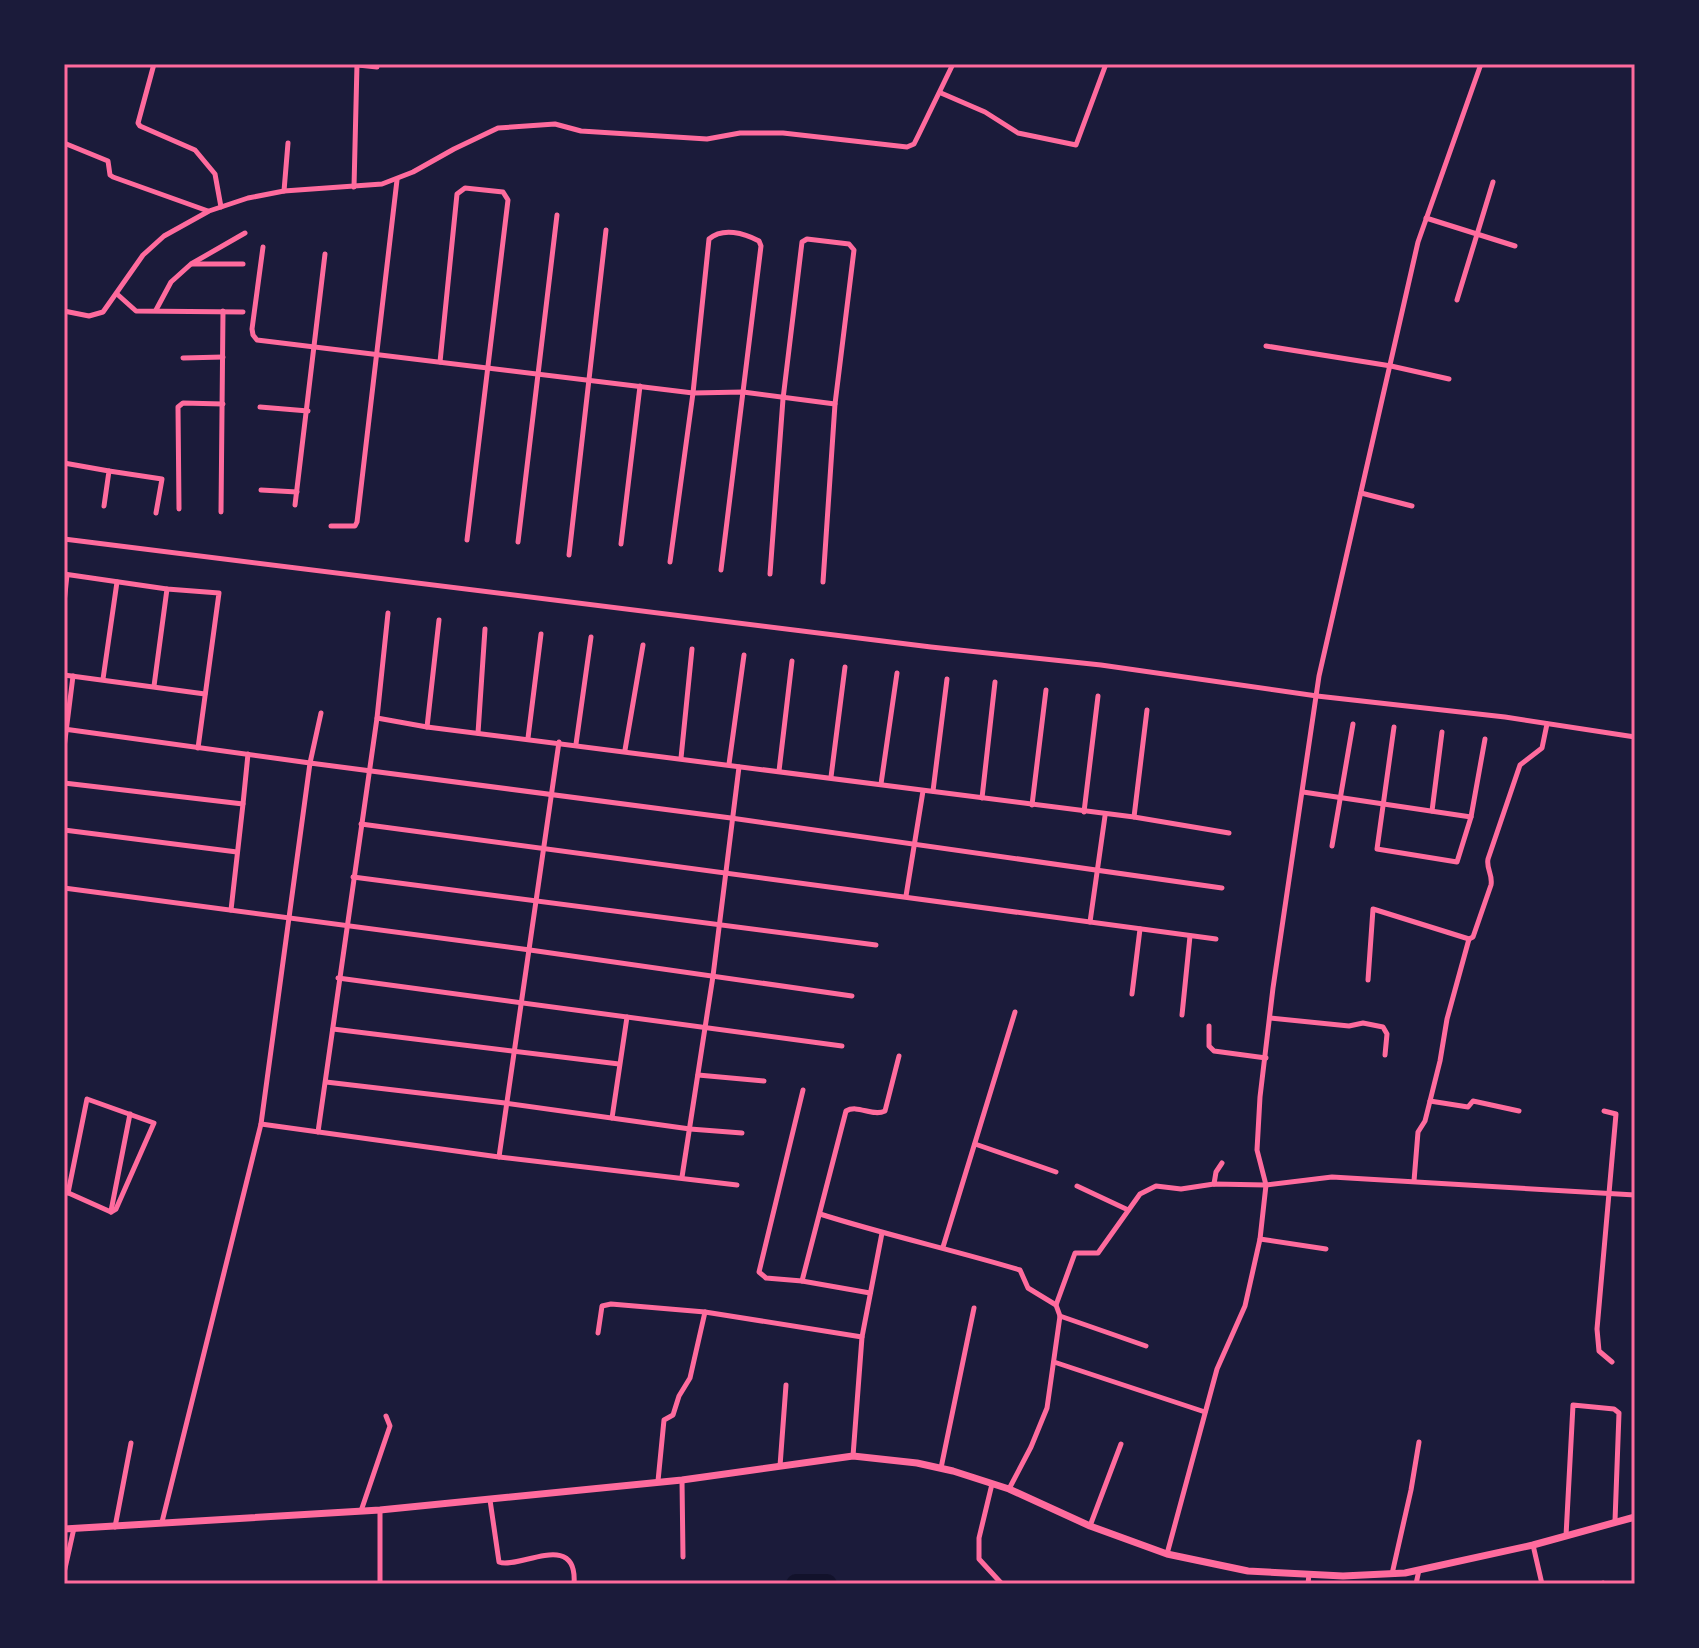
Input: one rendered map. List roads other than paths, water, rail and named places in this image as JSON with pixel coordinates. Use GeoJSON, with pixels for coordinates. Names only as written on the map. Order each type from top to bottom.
{"type":"FeatureCollection","features":[{"type":"Feature","properties":{"kind":"street"},"geometry":{"type":"LineString","coordinates":[[154,64],[138,123],[195,150],[215,174],[221,207]]}},
{"type":"Feature","properties":{"kind":"street"},"geometry":{"type":"LineString","coordinates":[[354,187],[358,64],[377,67]]}},
{"type":"Feature","properties":{"kind":"street"},"geometry":{"type":"LineString","coordinates":[[64,311],[98,315],[103,312],[143,255],[164,236],[209,211],[248,198],[284,191],[354,187],[397,180],[498,128],[540,124],[581,131],[707,139],[740,133],[783,133],[907,147],[914,144],[953,64]]}},
{"type":"Feature","properties":{"kind":"street"},"geometry":{"type":"LineString","coordinates":[[941,93],[985,112],[1018,133],[1076,145],[1106,64]]}},
{"type":"Feature","properties":{"kind":"street"},"geometry":{"type":"LineString","coordinates":[[1167,1554],[1217,1369],[1245,1306],[1260,1239],[1266,1185],[1256,1136],[1319,676],[1414,256],[1481,64]]}},
{"type":"Feature","properties":{"kind":"street"},"geometry":{"type":"LineString","coordinates":[[64,143],[108,161],[111,176],[209,211]]}},
{"type":"Feature","properties":{"kind":"street"},"geometry":{"type":"LineString","coordinates":[[284,191],[288,143]]}},
{"type":"Feature","properties":{"kind":"street"},"geometry":{"type":"LineString","coordinates":[[331,526],[349,528],[357,522],[397,180]]}},
{"type":"Feature","properties":{"kind":"street"},"geometry":{"type":"LineString","coordinates":[[1457,300],[1493,182]]}},
{"type":"Feature","properties":{"kind":"street"},"geometry":{"type":"LineString","coordinates":[[440,362],[457,194],[465,188],[503,192],[508,200],[467,540]]}},
{"type":"Feature","properties":{"kind":"street"},"geometry":{"type":"LineString","coordinates":[[518,542],[557,215]]}},
{"type":"Feature","properties":{"kind":"street"},"geometry":{"type":"LineString","coordinates":[[1426,218],[1515,246]]}},
{"type":"Feature","properties":{"kind":"street"},"geometry":{"type":"LineString","coordinates":[[569,555],[606,230]]}},
{"type":"Feature","properties":{"kind":"street"},"geometry":{"type":"LineString","coordinates":[[670,562],[693,393],[709,239],[714,234],[736,232],[759,241],[761,246],[721,570]]}},
{"type":"Feature","properties":{"kind":"street"},"geometry":{"type":"LineString","coordinates":[[156,311],[171,282],[191,264],[245,233]]}},
{"type":"Feature","properties":{"kind":"street"},"geometry":{"type":"LineString","coordinates":[[770,574],[783,399],[802,242],[807,239],[849,244],[854,250],[835,404],[823,582]]}},
{"type":"Feature","properties":{"kind":"street"},"geometry":{"type":"LineString","coordinates":[[263,247],[253,335],[257,340],[693,393],[743,392],[835,404]]}},
{"type":"Feature","properties":{"kind":"street"},"geometry":{"type":"LineString","coordinates":[[295,505],[325,254]]}},
{"type":"Feature","properties":{"kind":"street"},"geometry":{"type":"LineString","coordinates":[[191,264],[243,264]]}},
{"type":"Feature","properties":{"kind":"street"},"geometry":{"type":"LineString","coordinates":[[117,294],[136,311],[243,312]]}},
{"type":"Feature","properties":{"kind":"street"},"geometry":{"type":"LineString","coordinates":[[221,512],[223,311]]}},
{"type":"Feature","properties":{"kind":"street"},"geometry":{"type":"LineString","coordinates":[[1266,346],[1391,366],[1449,379]]}},
{"type":"Feature","properties":{"kind":"street"},"geometry":{"type":"LineString","coordinates":[[183,358],[223,357]]}},
{"type":"Feature","properties":{"kind":"street"},"geometry":{"type":"LineString","coordinates":[[621,544],[640,386]]}},
{"type":"Feature","properties":{"kind":"street"},"geometry":{"type":"LineString","coordinates":[[179,509],[178,407],[183,403],[223,404]]}},
{"type":"Feature","properties":{"kind":"street"},"geometry":{"type":"LineString","coordinates":[[260,407],[308,411]]}},
{"type":"Feature","properties":{"kind":"street"},"geometry":{"type":"LineString","coordinates":[[64,463],[162,479],[156,513]]}},
{"type":"Feature","properties":{"kind":"street"},"geometry":{"type":"LineString","coordinates":[[104,506],[109,471]]}},
{"type":"Feature","properties":{"kind":"street"},"geometry":{"type":"LineString","coordinates":[[261,490],[297,492]]}},
{"type":"Feature","properties":{"kind":"street"},"geometry":{"type":"LineString","coordinates":[[1361,493],[1412,506]]}},
{"type":"Feature","properties":{"kind":"street"},"geometry":{"type":"LineString","coordinates":[[64,539],[931,647],[1101,665],[1635,737]]}},
{"type":"Feature","properties":{"kind":"street"},"geometry":{"type":"LineString","coordinates":[[64,603],[66,574],[167,589],[219,593],[198,748]]}},
{"type":"Feature","properties":{"kind":"street"},"geometry":{"type":"LineString","coordinates":[[103,679],[117,582]]}},
{"type":"Feature","properties":{"kind":"street"},"geometry":{"type":"LineString","coordinates":[[154,686],[167,589]]}},
{"type":"Feature","properties":{"kind":"street"},"geometry":{"type":"LineString","coordinates":[[318,1132],[377,718],[388,613]]}},
{"type":"Feature","properties":{"kind":"street"},"geometry":{"type":"LineString","coordinates":[[427,727],[439,620]]}},
{"type":"Feature","properties":{"kind":"street"},"geometry":{"type":"LineString","coordinates":[[478,733],[485,629]]}},
{"type":"Feature","properties":{"kind":"street"},"geometry":{"type":"LineString","coordinates":[[528,738],[541,634]]}},
{"type":"Feature","properties":{"kind":"street"},"geometry":{"type":"LineString","coordinates":[[576,744],[591,637]]}},
{"type":"Feature","properties":{"kind":"street"},"geometry":{"type":"LineString","coordinates":[[625,751],[643,645]]}},
{"type":"Feature","properties":{"kind":"street"},"geometry":{"type":"LineString","coordinates":[[681,758],[692,649]]}},
{"type":"Feature","properties":{"kind":"street"},"geometry":{"type":"LineString","coordinates":[[729,764],[744,655]]}},
{"type":"Feature","properties":{"kind":"street"},"geometry":{"type":"LineString","coordinates":[[779,771],[792,661]]}},
{"type":"Feature","properties":{"kind":"street"},"geometry":{"type":"LineString","coordinates":[[831,777],[845,667]]}},
{"type":"Feature","properties":{"kind":"street"},"geometry":{"type":"LineString","coordinates":[[881,784],[897,673]]}},
{"type":"Feature","properties":{"kind":"street"},"geometry":{"type":"LineString","coordinates":[[64,675],[205,694]]}},
{"type":"Feature","properties":{"kind":"street"},"geometry":{"type":"LineString","coordinates":[[64,748],[73,676]]}},
{"type":"Feature","properties":{"kind":"street"},"geometry":{"type":"LineString","coordinates":[[933,791],[947,679]]}},
{"type":"Feature","properties":{"kind":"street"},"geometry":{"type":"LineString","coordinates":[[982,798],[995,682]]}},
{"type":"Feature","properties":{"kind":"street"},"geometry":{"type":"LineString","coordinates":[[1032,805],[1046,690]]}},
{"type":"Feature","properties":{"kind":"street"},"geometry":{"type":"LineString","coordinates":[[1084,812],[1098,696]]}},
{"type":"Feature","properties":{"kind":"street"},"geometry":{"type":"LineString","coordinates":[[1134,817],[1147,710]]}},
{"type":"Feature","properties":{"kind":"street"},"geometry":{"type":"LineString","coordinates":[[162,1522],[261,1124],[310,763],[321,713]]}},
{"type":"Feature","properties":{"kind":"street"},"geometry":{"type":"LineString","coordinates":[[377,718],[1105,816],[1134,817],[1229,833]]}},
{"type":"Feature","properties":{"kind":"street"},"geometry":{"type":"LineString","coordinates":[[1332,846],[1353,724]]}},
{"type":"Feature","properties":{"kind":"street"},"geometry":{"type":"LineString","coordinates":[[1414,1181],[1418,1132],[1425,1121],[1447,1019],[1469,939],[1473,937],[1493,877],[1488,869],[1488,859],[1520,765],[1542,748],[1547,724]]}},
{"type":"Feature","properties":{"kind":"street"},"geometry":{"type":"LineString","coordinates":[[1394,727],[1377,849],[1457,862],[1471,817],[1485,739]]}},
{"type":"Feature","properties":{"kind":"street"},"geometry":{"type":"LineString","coordinates":[[65,730],[731,818],[1222,888]]}},
{"type":"Feature","properties":{"kind":"street"},"geometry":{"type":"LineString","coordinates":[[1432,811],[1442,732]]}},
{"type":"Feature","properties":{"kind":"street"},"geometry":{"type":"LineString","coordinates":[[499,1157],[559,742]]}},
{"type":"Feature","properties":{"kind":"street"},"geometry":{"type":"LineString","coordinates":[[231,910],[248,754]]}},
{"type":"Feature","properties":{"kind":"street"},"geometry":{"type":"LineString","coordinates":[[682,1177],[713,976],[717,924],[739,766]]}},
{"type":"Feature","properties":{"kind":"street"},"geometry":{"type":"LineString","coordinates":[[64,783],[243,804]]}},
{"type":"Feature","properties":{"kind":"street"},"geometry":{"type":"LineString","coordinates":[[906,896],[923,791]]}},
{"type":"Feature","properties":{"kind":"street"},"geometry":{"type":"LineString","coordinates":[[1303,792],[1471,817]]}},
{"type":"Feature","properties":{"kind":"street"},"geometry":{"type":"LineString","coordinates":[[1090,922],[1105,816]]}},
{"type":"Feature","properties":{"kind":"street"},"geometry":{"type":"LineString","coordinates":[[361,824],[1216,939]]}},
{"type":"Feature","properties":{"kind":"street"},"geometry":{"type":"LineString","coordinates":[[64,830],[237,852]]}},
{"type":"Feature","properties":{"kind":"street"},"geometry":{"type":"LineString","coordinates":[[353,877],[876,945]]}},
{"type":"Feature","properties":{"kind":"street"},"geometry":{"type":"LineString","coordinates":[[64,888],[852,996]]}},
{"type":"Feature","properties":{"kind":"street"},"geometry":{"type":"LineString","coordinates":[[1368,980],[1373,909],[1469,939]]}},
{"type":"Feature","properties":{"kind":"street"},"geometry":{"type":"LineString","coordinates":[[1132,994],[1140,929]]}},
{"type":"Feature","properties":{"kind":"street"},"geometry":{"type":"LineString","coordinates":[[1182,1015],[1190,936]]}},
{"type":"Feature","properties":{"kind":"street"},"geometry":{"type":"LineString","coordinates":[[338,978],[842,1046]]}},
{"type":"Feature","properties":{"kind":"street"},"geometry":{"type":"LineString","coordinates":[[943,1247],[1015,1012]]}},
{"type":"Feature","properties":{"kind":"street"},"geometry":{"type":"LineString","coordinates":[[612,1118],[627,1017]]}},
{"type":"Feature","properties":{"kind":"street"},"geometry":{"type":"LineString","coordinates":[[1270,1018],[1383,1027],[1387,1034],[1385,1055]]}},
{"type":"Feature","properties":{"kind":"street"},"geometry":{"type":"LineString","coordinates":[[1209,1026],[1209,1046],[1214,1051],[1266,1058]]}},
{"type":"Feature","properties":{"kind":"street"},"geometry":{"type":"LineString","coordinates":[[333,1029],[619,1064]]}},
{"type":"Feature","properties":{"kind":"street"},"geometry":{"type":"LineString","coordinates":[[802,1281],[846,1111],[852,1108],[879,1113],[885,1111],[899,1056]]}},
{"type":"Feature","properties":{"kind":"street"},"geometry":{"type":"LineString","coordinates":[[698,1075],[764,1081]]}},
{"type":"Feature","properties":{"kind":"street"},"geometry":{"type":"LineString","coordinates":[[326,1082],[742,1133]]}},
{"type":"Feature","properties":{"kind":"street"},"geometry":{"type":"LineString","coordinates":[[803,1090],[759,1272],[766,1278],[870,1293]]}},
{"type":"Feature","properties":{"kind":"street"},"geometry":{"type":"LineString","coordinates":[[87,1099],[154,1123],[116,1209],[111,1212],[66,1192],[87,1099]]}},
{"type":"Feature","properties":{"kind":"street"},"geometry":{"type":"LineString","coordinates":[[1430,1101],[1467,1107],[1473,1101],[1519,1111]]}},
{"type":"Feature","properties":{"kind":"street"},"geometry":{"type":"LineString","coordinates":[[1604,1111],[1616,1114],[1597,1329],[1599,1351],[1612,1362]]}},
{"type":"Feature","properties":{"kind":"street"},"geometry":{"type":"LineString","coordinates":[[111,1212],[130,1114]]}},
{"type":"Feature","properties":{"kind":"street"},"geometry":{"type":"LineString","coordinates":[[261,1124],[499,1157],[737,1185]]}},
{"type":"Feature","properties":{"kind":"street"},"geometry":{"type":"LineString","coordinates":[[975,1144],[1056,1172]]}},
{"type":"Feature","properties":{"kind":"street"},"geometry":{"type":"LineString","coordinates":[[1214,1184],[1216,1172],[1222,1163]]}},
{"type":"Feature","properties":{"kind":"street"},"geometry":{"type":"LineString","coordinates":[[1056,1305],[1075,1253],[1098,1253],[1126,1209],[1140,1194],[1156,1186],[1181,1189],[1214,1184],[1266,1185],[1332,1177],[1635,1195]]}},
{"type":"Feature","properties":{"kind":"street"},"geometry":{"type":"LineString","coordinates":[[1077,1186],[1126,1209]]}},
{"type":"Feature","properties":{"kind":"street"},"geometry":{"type":"LineString","coordinates":[[820,1214],[1020,1270],[1028,1288],[1056,1305],[1060,1316],[1047,1408],[1009,1489]]}},
{"type":"Feature","properties":{"kind":"street"},"geometry":{"type":"LineString","coordinates":[[853,1456],[862,1337],[882,1233]]}},
{"type":"Feature","properties":{"kind":"street"},"geometry":{"type":"LineString","coordinates":[[1260,1239],[1326,1249]]}},
{"type":"Feature","properties":{"kind":"street"},"geometry":{"type":"LineString","coordinates":[[598,1333],[602,1306],[606,1305],[705,1312],[862,1337]]}},
{"type":"Feature","properties":{"kind":"street"},"geometry":{"type":"LineString","coordinates":[[941,1468],[974,1308]]}},
{"type":"Feature","properties":{"kind":"street"},"geometry":{"type":"LineString","coordinates":[[658,1481],[664,1420],[673,1415],[679,1396],[690,1378],[705,1312]]}},
{"type":"Feature","properties":{"kind":"street"},"geometry":{"type":"LineString","coordinates":[[1060,1316],[1146,1346]]}},
{"type":"Feature","properties":{"kind":"street"},"geometry":{"type":"LineString","coordinates":[[1054,1362],[1205,1412]]}},
{"type":"Feature","properties":{"kind":"street"},"geometry":{"type":"LineString","coordinates":[[780,1466],[786,1385]]}},
{"type":"Feature","properties":{"kind":"street"},"geometry":{"type":"LineString","coordinates":[[1566,1536],[1573,1405],[1614,1409],[1619,1413],[1615,1521]]}},
{"type":"Feature","properties":{"kind":"street"},"geometry":{"type":"LineString","coordinates":[[361,1511],[390,1426],[386,1416]]}},
{"type":"Feature","properties":{"kind":"street"},"geometry":{"type":"LineString","coordinates":[[1392,1574],[1419,1442]]}},
{"type":"Feature","properties":{"kind":"street"},"geometry":{"type":"LineString","coordinates":[[115,1527],[131,1443]]}},
{"type":"Feature","properties":{"kind":"street"},"geometry":{"type":"LineString","coordinates":[[1090,1526],[1121,1444]]}},
{"type":"Feature","properties":{"kind":"street"},"geometry":{"type":"LineString","coordinates":[[64,1529],[380,1510],[490,1500],[682,1480],[853,1456],[941,1468],[1009,1489],[1090,1526],[1167,1554],[1248,1571],[1392,1574],[1533,1545],[1635,1517]]}},
{"type":"Feature","properties":{"kind":"street"},"geometry":{"type":"LineString","coordinates":[[682,1480],[683,1557]]}},
{"type":"Feature","properties":{"kind":"street"},"geometry":{"type":"LineString","coordinates":[[992,1484],[979,1538],[979,1559],[1002,1584]]}},
{"type":"Feature","properties":{"kind":"street"},"geometry":{"type":"LineString","coordinates":[[490,1500],[499,1562],[506,1565],[523,1559],[555,1555],[568,1561],[575,1575],[574,1584]]}},
{"type":"Feature","properties":{"kind":"street"},"geometry":{"type":"LineString","coordinates":[[380,1510],[380,1584]]}},
{"type":"Feature","properties":{"kind":"street"},"geometry":{"type":"LineString","coordinates":[[64,1573],[74,1528]]}},
{"type":"Feature","properties":{"kind":"street"},"geometry":{"type":"LineString","coordinates":[[1533,1545],[1542,1584]]}},
{"type":"Feature","properties":{"kind":"street"},"geometry":{"type":"LineString","coordinates":[[1416,1584],[1419,1570]]}},
{"type":"Feature","properties":{"kind":"street"},"geometry":{"type":"LineString","coordinates":[[1308,1584],[1309,1574]]}},
{"type":"Feature","properties":{"kind":"waterway"},"geometry":{"type":"LineString","coordinates":[[796,1584],[827,1584]]}}]}
